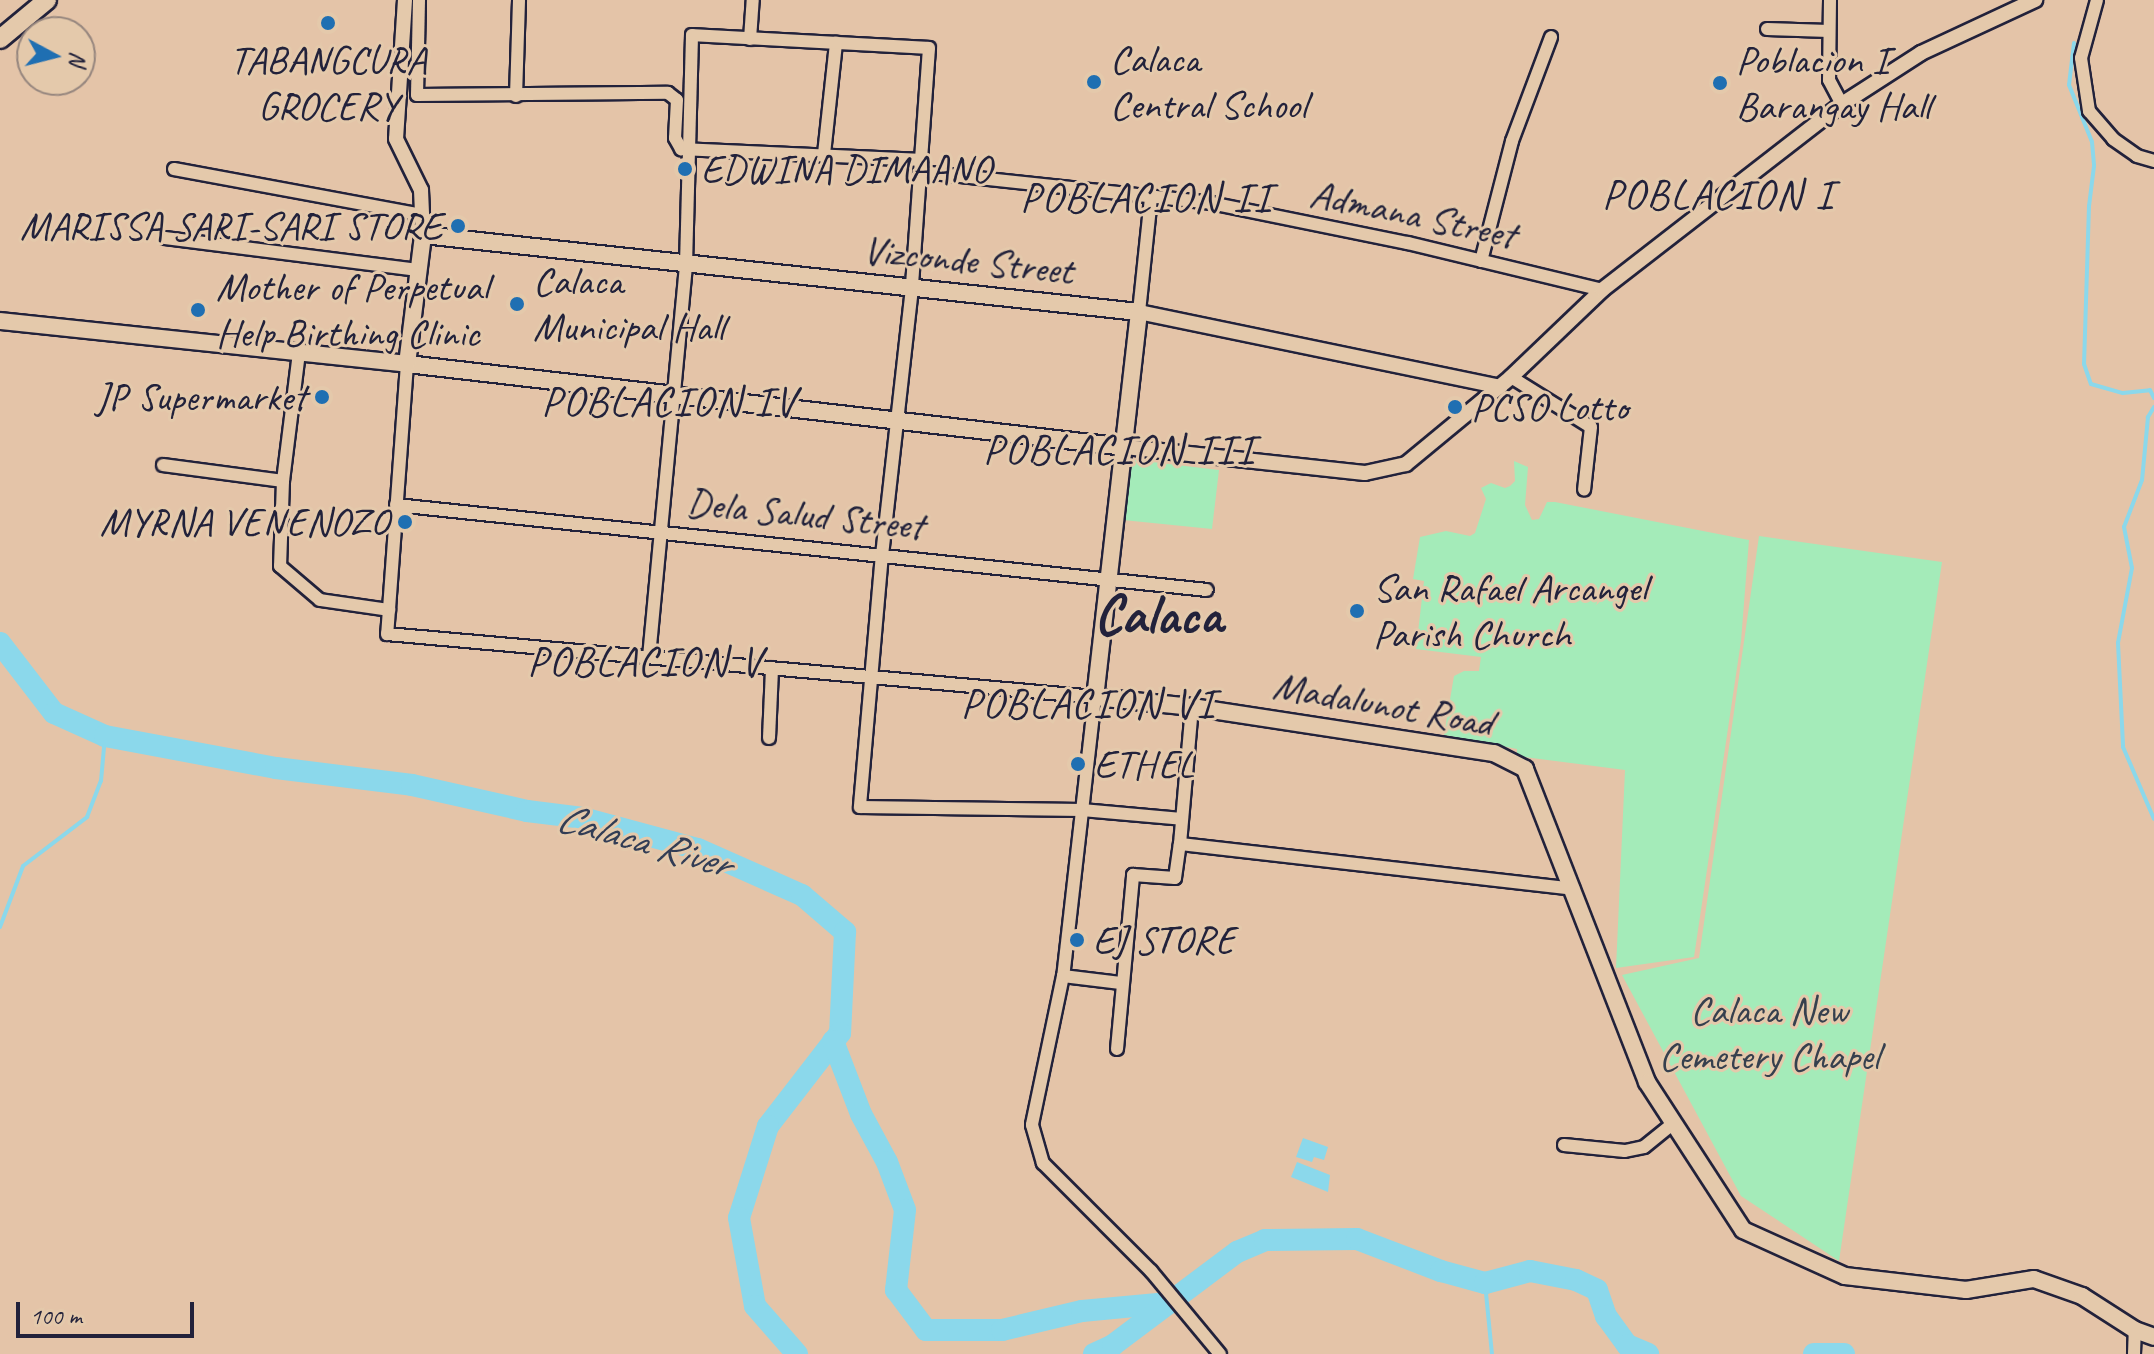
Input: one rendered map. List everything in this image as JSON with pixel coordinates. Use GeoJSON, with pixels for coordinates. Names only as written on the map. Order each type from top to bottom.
{"type":"FeatureCollection","features":[{"type":"Feature","properties":{"kind":"main road"},"geometry":{"type":"LineString","coordinates":[[0,39],[47,0]]}},
{"type":"Feature","properties":{"kind":"main road"},"geometry":{"type":"LineString","coordinates":[[407,364],[423,235]]}},
{"type":"Feature","properties":{"kind":"main road","name":"Vizconde Street"},"geometry":{"type":"LineString","coordinates":[[423,235],[1139,312]]}},
{"type":"Feature","properties":{"kind":"main road"},"geometry":{"type":"LineString","coordinates":[[1095,697],[1111,580],[1139,312]]}},
{"type":"Feature","properties":{"kind":"main road"},"geometry":{"type":"LineString","coordinates":[[0,321],[407,364],[1125,447]]}},
{"type":"Feature","properties":{"kind":"main road","name":"Madalunot Road"},"geometry":{"type":"LineString","coordinates":[[1095,697],[1192,707],[1494,753],[1525,769],[1647,1082],[1743,1230],[1845,1276],[1966,1290],[2034,1279],[2082,1296],[2135,1330],[2154,1337]]}},
{"type":"Feature","properties":{"kind":"street"},"geometry":{"type":"LineString","coordinates":[[405,0],[396,139],[421,190],[423,235]]}},
{"type":"Feature","properties":{"kind":"street"},"geometry":{"type":"LineString","coordinates":[[419,0],[417,95],[674,95],[677,100],[677,144],[691,149]]}},
{"type":"Feature","properties":{"kind":"street"},"geometry":{"type":"LineString","coordinates":[[516,96],[519,0]]}},
{"type":"Feature","properties":{"kind":"street"},"geometry":{"type":"LineString","coordinates":[[750,39],[753,0]]}},
{"type":"Feature","properties":{"kind":"street"},"geometry":{"type":"LineString","coordinates":[[1830,0],[1829,80],[1842,104]]}},
{"type":"Feature","properties":{"kind":"street"},"geometry":{"type":"LineString","coordinates":[[1125,447],[1365,473],[1382,472],[1413,460],[1506,382],[1602,290],[1842,104],[1921,53],[2035,0]]}},
{"type":"Feature","properties":{"kind":"street"},"geometry":{"type":"LineString","coordinates":[[2097,0],[2081,58],[2089,111],[2113,139],[2137,156],[2154,161]]}},
{"type":"Feature","properties":{"kind":"street"},"geometry":{"type":"LineString","coordinates":[[1767,29],[1829,31]]}},
{"type":"Feature","properties":{"kind":"street"},"geometry":{"type":"LineString","coordinates":[[649,657],[686,265],[692,35],[929,48],[912,288],[882,554],[860,807],[1082,810],[1182,819]]}},
{"type":"Feature","properties":{"kind":"street"},"geometry":{"type":"LineString","coordinates":[[1481,261],[1512,141],[1551,37]]}},
{"type":"Feature","properties":{"kind":"street"},"geometry":{"type":"LineString","coordinates":[[824,154],[836,43]]}},
{"type":"Feature","properties":{"kind":"street","name":"Admana Street"},"geometry":{"type":"LineString","coordinates":[[691,149],[824,154],[1211,203],[1602,290]]}},
{"type":"Feature","properties":{"kind":"street"},"geometry":{"type":"LineString","coordinates":[[174,169],[422,215]]}},
{"type":"Feature","properties":{"kind":"street"},"geometry":{"type":"LineString","coordinates":[[1139,312],[1151,197]]}},
{"type":"Feature","properties":{"kind":"street"},"geometry":{"type":"LineString","coordinates":[[165,238],[420,270]]}},
{"type":"Feature","properties":{"kind":"street","name":"Vizconde Street"},"geometry":{"type":"LineString","coordinates":[[1139,312],[1506,382]]}},
{"type":"Feature","properties":{"kind":"street"},"geometry":{"type":"LineString","coordinates":[[299,352],[283,481],[280,566],[320,600],[389,610]]}},
{"type":"Feature","properties":{"kind":"street"},"geometry":{"type":"LineString","coordinates":[[407,364],[387,634],[1095,697],[1063,976],[1032,1125],[1043,1163],[1151,1271],[1191,1323],[1220,1354]]}},
{"type":"Feature","properties":{"kind":"street"},"geometry":{"type":"LineString","coordinates":[[1506,382],[1591,427],[1584,490]]}},
{"type":"Feature","properties":{"kind":"street"},"geometry":{"type":"LineString","coordinates":[[163,465],[283,481]]}},
{"type":"Feature","properties":{"kind":"street","name":"Dela Salud Street"},"geometry":{"type":"LineString","coordinates":[[396,505],[1207,590]]}},
{"type":"Feature","properties":{"kind":"street"},"geometry":{"type":"LineString","coordinates":[[769,738],[772,668]]}},
{"type":"Feature","properties":{"kind":"street"},"geometry":{"type":"LineString","coordinates":[[1117,1049],[1133,875],[1175,878],[1192,707]]}},
{"type":"Feature","properties":{"kind":"street"},"geometry":{"type":"LineString","coordinates":[[1180,844],[1573,889]]}},
{"type":"Feature","properties":{"kind":"street"},"geometry":{"type":"LineString","coordinates":[[1063,976],[1121,983]]}},
{"type":"Feature","properties":{"kind":"street"},"geometry":{"type":"LineString","coordinates":[[1564,1145],[1625,1151],[1644,1147],[1674,1123]]}},
{"type":"Feature","properties":{"kind":"street"},"geometry":{"type":"LineString","coordinates":[[2134,1354],[2135,1330]]}},
{"type":"Feature","properties":{"kind":"green space"},"geometry":{"type":"Polygon","coordinates":[[[1135,460],[1219,470],[1212,529],[1123,520],[1129,464],[1135,460]]]}},
{"type":"Feature","properties":{"kind":"green space"},"geometry":{"type":"Polygon","coordinates":[[[1514,461],[1528,467],[1525,505],[1532,520],[1539,519],[1547,502],[1555,502],[1749,540],[1741,641],[1694,957],[1616,968],[1625,770],[1517,756],[1517,749],[1444,735],[1454,676],[1464,671],[1479,671],[1481,657],[1416,649],[1424,581],[1413,579],[1420,537],[1446,531],[1470,536],[1475,533],[1486,499],[1481,488],[1491,483],[1505,488],[1510,486],[1515,481],[1514,461]]]}},
{"type":"Feature","properties":{"kind":"green space","name":"Calaca New Cemetery Chapel"},"geometry":{"type":"Polygon","coordinates":[[[1759,536],[1942,562],[1839,1261],[1741,1196],[1622,975],[1699,958],[1759,536]]]}},
{"type":"Feature","properties":{"kind":"water"},"geometry":{"type":"Polygon","coordinates":[[[1303,1138],[1328,1147],[1324,1160],[1314,1157],[1312,1162],[1296,1157],[1303,1138]]]}},
{"type":"Feature","properties":{"kind":"water"},"geometry":{"type":"Polygon","coordinates":[[[1297,1162],[1330,1175],[1328,1192],[1291,1177],[1297,1162]]]}},
{"type":"Feature","properties":{"kind":"waterway"},"geometry":{"type":"LineString","coordinates":[[2074,43],[2069,85],[2092,142],[2094,166],[2089,206],[2084,364],[2091,384],[2123,393],[2150,390],[2154,398]]}},
{"type":"Feature","properties":{"kind":"waterway"},"geometry":{"type":"LineString","coordinates":[[2154,407],[2148,417],[2142,480],[2124,527],[2132,568],[2118,643],[2123,747],[2154,819]]}},
{"type":"Feature","properties":{"kind":"waterway","name":"Calaca River"},"geometry":{"type":"LineString","coordinates":[[0,643],[54,713],[105,736],[276,768],[412,785],[527,811],[583,818],[698,849],[802,895],[845,932],[840,1033],[768,1126],[739,1218],[755,1306],[797,1354]]}},
{"type":"Feature","properties":{"kind":"waterway"},"geometry":{"type":"LineString","coordinates":[[0,927],[23,866],[87,817],[101,781],[105,736]]}},
{"type":"Feature","properties":{"kind":"waterway"},"geometry":{"type":"LineString","coordinates":[[833,1041],[861,1114],[887,1162],[905,1210],[896,1290],[926,1330],[1002,1330],[1082,1311],[1166,1303]]}},
{"type":"Feature","properties":{"kind":"waterway","name":"Calaca River"},"geometry":{"type":"LineString","coordinates":[[1094,1354],[1113,1345],[1237,1252],[1265,1240],[1357,1239],[1441,1271],[1485,1283],[1530,1271],[1576,1280],[1597,1290],[1606,1316],[1627,1345],[1648,1354]]}},
{"type":"Feature","properties":{"kind":"waterway"},"geometry":{"type":"LineString","coordinates":[[1485,1283],[1492,1354]]}},
{"type":"Feature","properties":{"kind":"waterway","name":"Calaca River"},"geometry":{"type":"LineString","coordinates":[[1814,1354],[1844,1354]]}},
{"type":"Feature","properties":{"kind":"place","name":"TABANGCURA GROCERY"},"geometry":{"type":"Point","coordinates":[328,23]}},
{"type":"Feature","properties":{"kind":"place","name":"Calaca Central School"},"geometry":{"type":"Point","coordinates":[1094,82]}},
{"type":"Feature","properties":{"kind":"place","name":"Poblacion I Barangay Hall"},"geometry":{"type":"Point","coordinates":[1720,83]}},
{"type":"Feature","properties":{"kind":"place","name":"EDWINA DIMAANO"},"geometry":{"type":"Point","coordinates":[685,169]}},
{"type":"Feature","properties":{"kind":"place","name":"MARISSA SARI-SARI STORE"},"geometry":{"type":"Point","coordinates":[458,226]}},
{"type":"Feature","properties":{"kind":"place","name":"Calaca Municipal Hall"},"geometry":{"type":"Point","coordinates":[517,304]}},
{"type":"Feature","properties":{"kind":"place","name":"Mother of Perpetual Help Birthing Clinic"},"geometry":{"type":"Point","coordinates":[198,310]}},
{"type":"Feature","properties":{"kind":"place","name":"JP Supermarket"},"geometry":{"type":"Point","coordinates":[322,397]}},
{"type":"Feature","properties":{"kind":"place","name":"PCSO Lotto"},"geometry":{"type":"Point","coordinates":[1455,407]}},
{"type":"Feature","properties":{"kind":"place","name":"MYRNA VENENOZO"},"geometry":{"type":"Point","coordinates":[405,522]}},
{"type":"Feature","properties":{"kind":"place","name":"San Rafael Arcangel Parish Church"},"geometry":{"type":"Point","coordinates":[1357,611]}},
{"type":"Feature","properties":{"kind":"place","name":"ETHEL"},"geometry":{"type":"Point","coordinates":[1078,764]}},
{"type":"Feature","properties":{"kind":"place","name":"EJ STORE"},"geometry":{"type":"Point","coordinates":[1077,940]}},
{"type":"Feature","properties":{"kind":"district","name":"POBLACION I"},"geometry":{"type":"Point","coordinates":[1718,195]}},
{"type":"Feature","properties":{"kind":"district","name":"POBLACION II"},"geometry":{"type":"Point","coordinates":[1146,198]}},
{"type":"Feature","properties":{"kind":"district","name":"POBLACION IV"},"geometry":{"type":"Point","coordinates":[669,402]}},
{"type":"Feature","properties":{"kind":"district","name":"POBLACION III"},"geometry":{"type":"Point","coordinates":[1119,450]}},
{"type":"Feature","properties":{"kind":"district","name":"Calaca"},"geometry":{"type":"Point","coordinates":[1158,615]}},
{"type":"Feature","properties":{"kind":"district","name":"POBLACION V"},"geometry":{"type":"Point","coordinates":[645,662]}},
{"type":"Feature","properties":{"kind":"district","name":"POBLACION VI"},"geometry":{"type":"Point","coordinates":[1088,704]}}]}
